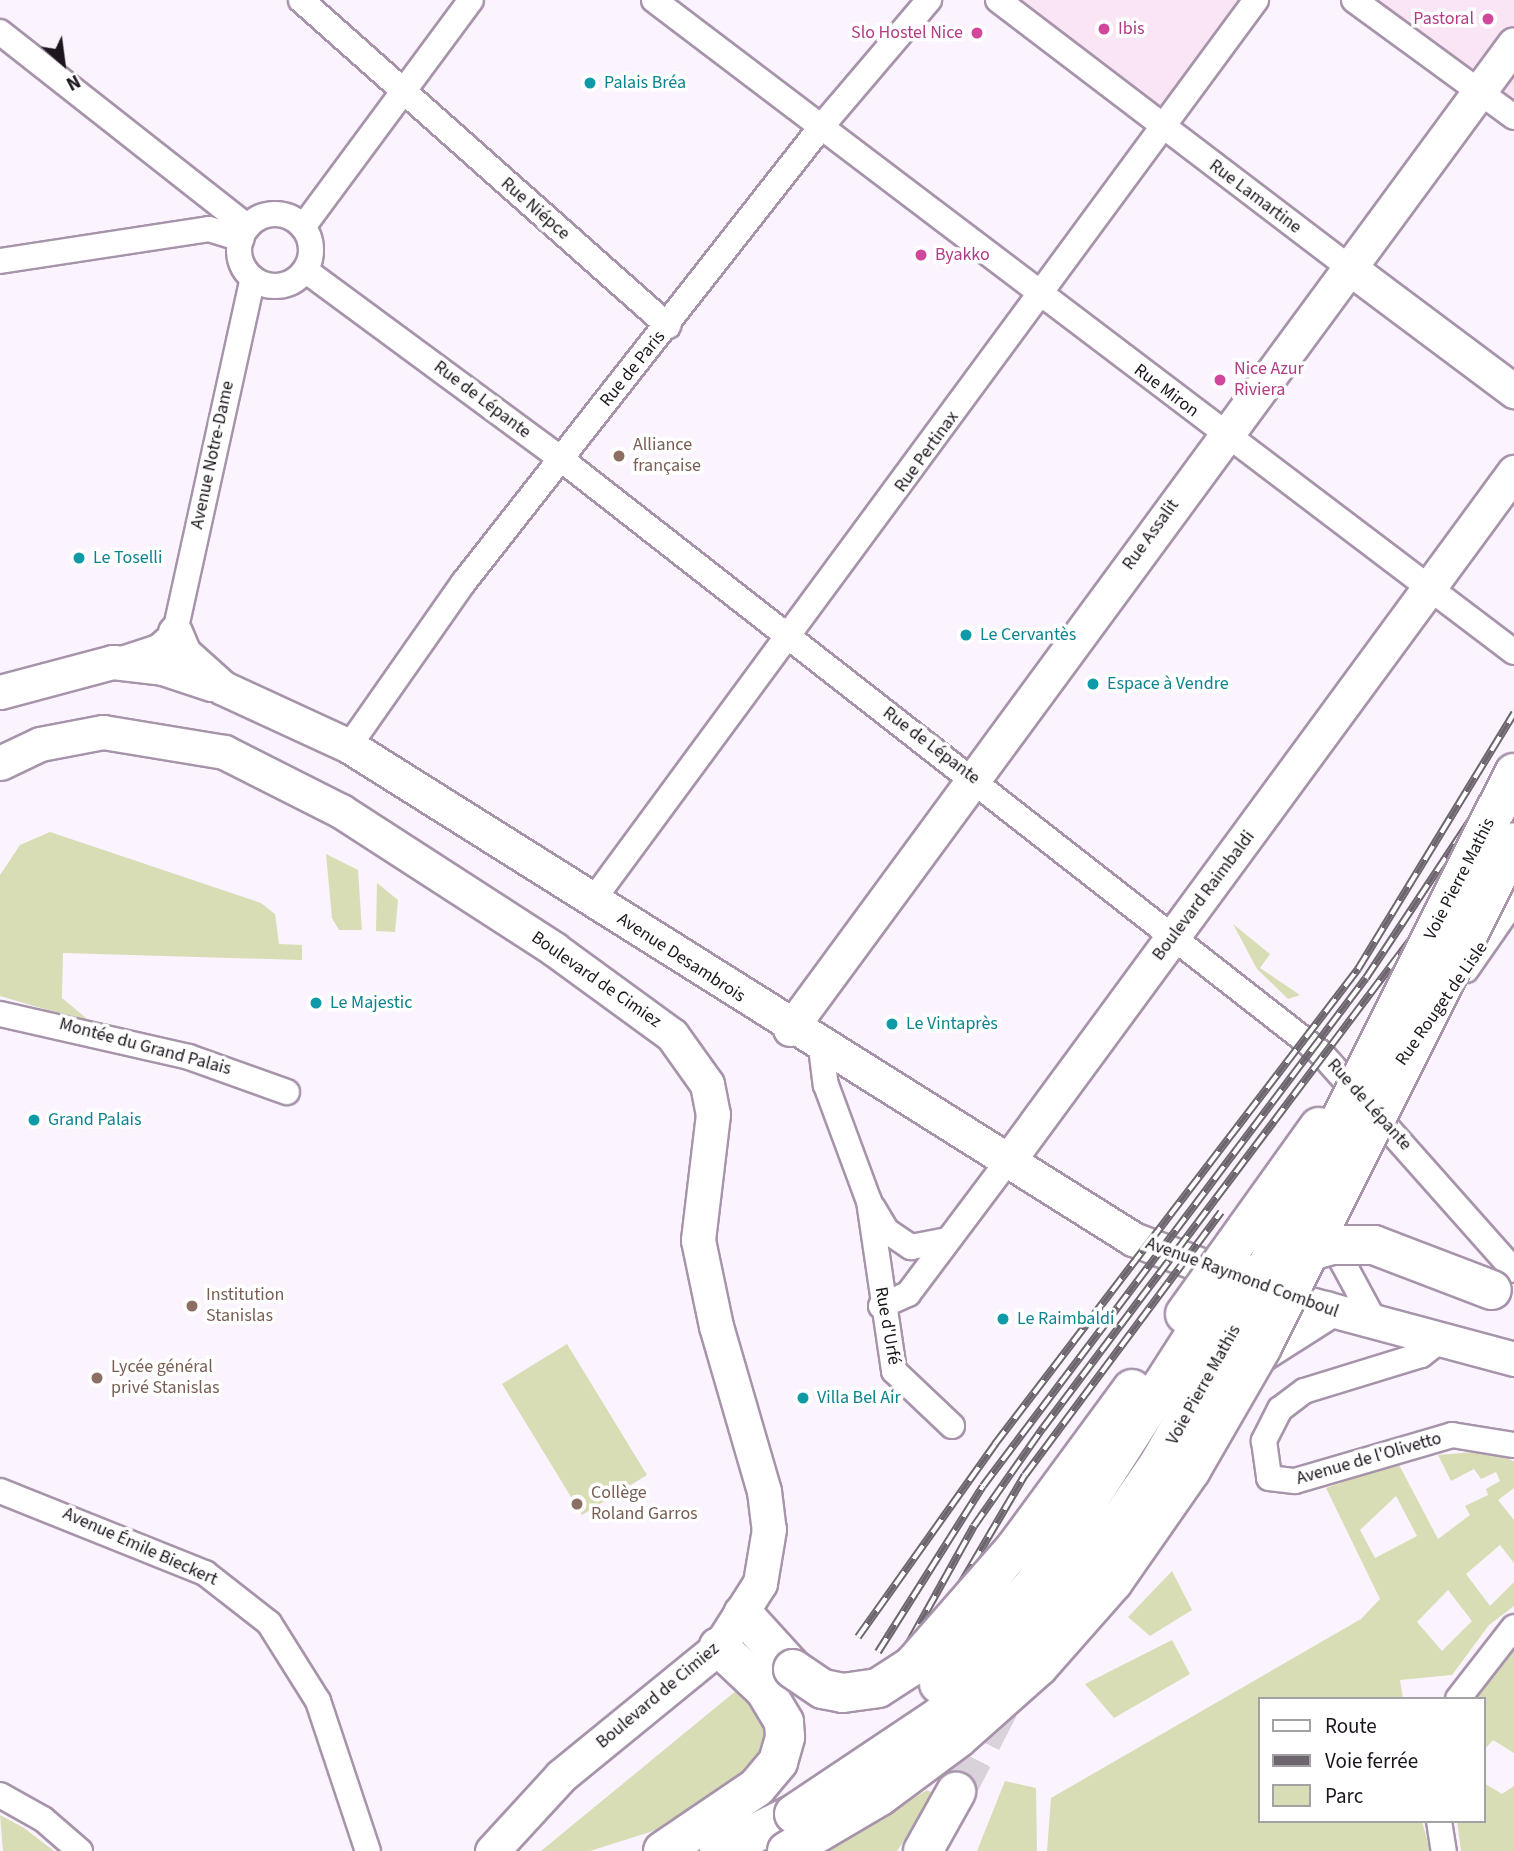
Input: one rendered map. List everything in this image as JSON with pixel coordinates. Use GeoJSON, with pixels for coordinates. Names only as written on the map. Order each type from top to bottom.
{"type":"FeatureCollection","features":[{"type":"Feature","properties":{"kind":"highway","name":"Voie Pierre Mathis"},"geometry":{"type":"LineString","coordinates":[[719,1851],[794,1814],[939,1717],[1020,1646],[1090,1564],[1160,1462],[1231,1338],[1514,773]]}},
{"type":"Feature","properties":{"kind":"highway","name":"Voie Pierre Mathis"},"geometry":{"type":"LineString","coordinates":[[787,1851],[880,1796],[958,1738],[1039,1666],[1113,1581],[1191,1470],[1262,1347],[1514,842]]}},
{"type":"Feature","properties":{"kind":"highway"},"geometry":{"type":"LineString","coordinates":[[743,1615],[793,1669],[823,1689],[878,1688],[950,1626],[1083,1459],[1376,1049]]}},
{"type":"Feature","properties":{"kind":"highway"},"geometry":{"type":"LineString","coordinates":[[794,1814],[963,1663],[1034,1585],[1196,1333],[1244,1281],[1286,1258],[1332,1245],[1374,1245],[1507,1287]]}},
{"type":"Feature","properties":{"kind":"highway"},"geometry":{"type":"LineString","coordinates":[[1270,1291],[1176,1447],[1228,1380],[1269,1342],[1326,1311]]}},
{"type":"Feature","properties":{"kind":"highway"},"geometry":{"type":"LineString","coordinates":[[663,1851],[757,1787],[778,1762],[785,1737],[784,1722],[764,1689],[719,1647]]}},
{"type":"Feature","properties":{"kind":"highway"},"geometry":{"type":"LineString","coordinates":[[923,1851],[956,1792]]}},
{"type":"Feature","properties":{"kind":"street","name":"Rue Niépce"},"geometry":{"type":"LineString","coordinates":[[301,0],[668,326]]}},
{"type":"Feature","properties":{"kind":"street"},"geometry":{"type":"LineString","coordinates":[[303,227],[471,0]]}},
{"type":"Feature","properties":{"kind":"street","name":"Rue Miron"},"geometry":{"type":"LineString","coordinates":[[654,0],[1042,297],[1514,652]]}},
{"type":"Feature","properties":{"kind":"street","name":"Rue de Paris"},"geometry":{"type":"LineString","coordinates":[[349,746],[561,459],[668,326],[821,127],[929,0]]}},
{"type":"Feature","properties":{"kind":"street","name":"Rue Lamartine"},"geometry":{"type":"LineString","coordinates":[[998,0],[1162,129],[1514,391]]}},
{"type":"Feature","properties":{"kind":"street","name":"Rue Pertinax"},"geometry":{"type":"LineString","coordinates":[[593,900],[791,639],[1256,0]]}},
{"type":"Feature","properties":{"kind":"street"},"geometry":{"type":"LineString","coordinates":[[1354,0],[1514,117]]}},
{"type":"Feature","properties":{"kind":"street"},"geometry":{"type":"LineString","coordinates":[[0,32],[245,233]]}},
{"type":"Feature","properties":{"kind":"street","name":"Rue Assalit"},"geometry":{"type":"LineString","coordinates":[[790,1029],[975,779],[1224,434],[1514,44]]}},
{"type":"Feature","properties":{"kind":"street"},"geometry":{"type":"LineString","coordinates":[[0,261],[209,229],[245,233],[269,215],[303,227],[311,248],[305,270],[287,284],[253,278],[241,260],[245,233]]}},
{"type":"Feature","properties":{"kind":"street","name":"Rue de Lépante"},"geometry":{"type":"LineString","coordinates":[[305,270],[561,459],[1176,934],[1321,1053],[1371,1108],[1507,1287]]}},
{"type":"Feature","properties":{"kind":"street","name":"Avenue Notre-Dame"},"geometry":{"type":"LineString","coordinates":[[175,632],[253,278]]}},
{"type":"Feature","properties":{"kind":"street","name":"Boulevard Raimbaldi"},"geometry":{"type":"LineString","coordinates":[[881,1306],[908,1294],[1430,590],[1514,472]]}},
{"type":"Feature","properties":{"kind":"street","name":"Avenue Desambrois"},"geometry":{"type":"LineString","coordinates":[[0,692],[143,654],[175,632],[184,653],[223,688]]}},
{"type":"Feature","properties":{"kind":"street","name":"Avenue Desambrois"},"geometry":{"type":"LineString","coordinates":[[113,662],[163,668],[223,688],[349,746],[593,900],[790,1029],[1133,1239]]}},
{"type":"Feature","properties":{"kind":"street","name":"Boulevard de Cimiez"},"geometry":{"type":"LineString","coordinates":[[0,763],[40,744],[103,732],[224,752],[341,811],[435,869],[647,1013],[692,1056],[713,1114],[698,1240],[703,1276],[769,1529],[760,1583],[743,1615],[719,1647],[561,1776],[492,1851]]}},
{"type":"Feature","properties":{"kind":"street","name":"Rue Rouget de Lisle"},"geometry":{"type":"LineString","coordinates":[[1371,1108],[1514,901]]}},
{"type":"Feature","properties":{"kind":"street","name":"Montée du Grand Palais"},"geometry":{"type":"LineString","coordinates":[[0,1014],[189,1057],[287,1092]]}},
{"type":"Feature","properties":{"kind":"street","name":"Rue d'Urfé"},"geometry":{"type":"LineString","coordinates":[[821,1047],[826,1085],[869,1201],[881,1306],[900,1383],[952,1426]]}},
{"type":"Feature","properties":{"kind":"street"},"geometry":{"type":"LineString","coordinates":[[1270,1291],[1371,1108]]}},
{"type":"Feature","properties":{"kind":"street"},"geometry":{"type":"LineString","coordinates":[[1371,1108],[1336,1228],[1342,1261],[1375,1322]]}},
{"type":"Feature","properties":{"kind":"street","name":"Rue d'Urfé"},"geometry":{"type":"LineString","coordinates":[[869,1201],[896,1240],[911,1247],[947,1240]]}},
{"type":"Feature","properties":{"kind":"street","name":"Avenue Raymond Comboul"},"geometry":{"type":"LineString","coordinates":[[1133,1239],[1326,1311],[1511,1356]]}},
{"type":"Feature","properties":{"kind":"street","name":"Avenue de l'Olivetto"},"geometry":{"type":"LineString","coordinates":[[1443,1338],[1421,1355],[1304,1391],[1280,1409],[1264,1441],[1269,1478],[1295,1481],[1452,1435],[1514,1445]]}},
{"type":"Feature","properties":{"kind":"street","name":"Avenue Émile Bieckert"},"geometry":{"type":"LineString","coordinates":[[0,1491],[205,1573],[269,1623],[318,1701],[368,1851]]}},
{"type":"Feature","properties":{"kind":"street"},"geometry":{"type":"LineString","coordinates":[[1460,1697],[1514,1627]]}},
{"type":"Feature","properties":{"kind":"street"},"geometry":{"type":"LineString","coordinates":[[0,1795],[43,1819],[80,1851]]}},
{"type":"Feature","properties":{"kind":"street"},"geometry":{"type":"LineString","coordinates":[[1439,1823],[1444,1851]]}},
{"type":"Feature","properties":{"kind":"shaded area"},"geometry":{"type":"Polygon","coordinates":[[[1008,0],[1271,0],[1177,131],[1008,0]]]}},
{"type":"Feature","properties":{"kind":"shaded area"},"geometry":{"type":"Polygon","coordinates":[[[1376,0],[1514,0],[1514,104],[1376,0]]]}},
{"type":"Feature","properties":{"kind":"green space"},"geometry":{"type":"Polygon","coordinates":[[[50,832],[261,903],[275,914],[279,944],[302,945],[302,960],[63,953],[62,998],[92,1023],[0,996],[0,875],[20,845],[50,832]]]}},
{"type":"Feature","properties":{"kind":"green space"},"geometry":{"type":"Polygon","coordinates":[[[326,854],[358,870],[362,930],[339,930],[332,918],[326,854]]]}},
{"type":"Feature","properties":{"kind":"green space"},"geometry":{"type":"Polygon","coordinates":[[[377,883],[398,900],[395,932],[376,931],[377,883]]]}},
{"type":"Feature","properties":{"kind":"green space"},"geometry":{"type":"Polygon","coordinates":[[[1233,924],[1270,954],[1260,968],[1300,995],[1288,999],[1257,969],[1233,924]]]}},
{"type":"Feature","properties":{"kind":"green space"},"geometry":{"type":"Polygon","coordinates":[[[567,1344],[647,1475],[582,1515],[502,1384],[567,1344]]]}},
{"type":"Feature","properties":{"kind":"green space"},"geometry":{"type":"Polygon","coordinates":[[[1486,1451],[1514,1461],[1514,1488],[1498,1500],[1514,1520],[1514,1563],[1500,1545],[1466,1574],[1490,1606],[1514,1582],[1514,1606],[1489,1625],[1452,1675],[1400,1680],[1403,1697],[1258,1697],[1258,1823],[1423,1823],[1430,1851],[1047,1851],[1051,1798],[1361,1619],[1380,1599],[1326,1488],[1398,1463],[1438,1539],[1470,1515],[1465,1506],[1488,1495],[1486,1489],[1500,1481],[1496,1472],[1481,1479],[1474,1469],[1451,1481],[1438,1455],[1486,1451]],[[1396,1496],[1360,1530],[1375,1558],[1417,1536],[1396,1496]],[[1448,1590],[1417,1622],[1442,1651],[1472,1621],[1448,1590]]]}},
{"type":"Feature","properties":{"kind":"green space"},"geometry":{"type":"Polygon","coordinates":[[[1172,1571],[1192,1610],[1150,1636],[1128,1617],[1172,1571]]]}},
{"type":"Feature","properties":{"kind":"green space"},"geometry":{"type":"Polygon","coordinates":[[[1172,1640],[1190,1674],[1114,1718],[1085,1684],[1172,1640]]]}},
{"type":"Feature","properties":{"kind":"green space"},"geometry":{"type":"Polygon","coordinates":[[[1514,1644],[1514,1753],[1493,1740],[1486,1748],[1486,1697],[1474,1697],[1514,1644]]]}},
{"type":"Feature","properties":{"kind":"green space"},"geometry":{"type":"Polygon","coordinates":[[[737,1690],[760,1699],[775,1740],[759,1775],[694,1818],[590,1851],[541,1851],[737,1690]]]}},
{"type":"Feature","properties":{"kind":"green space"},"geometry":{"type":"Polygon","coordinates":[[[1005,1781],[1036,1788],[1037,1851],[977,1851],[1005,1781]]]}},
{"type":"Feature","properties":{"kind":"green space"},"geometry":{"type":"Polygon","coordinates":[[[1486,1784],[1502,1794],[1514,1786],[1514,1851],[1461,1851],[1457,1823],[1486,1823],[1486,1784]]]}},
{"type":"Feature","properties":{"kind":"green space"},"geometry":{"type":"Polygon","coordinates":[[[927,1790],[934,1794],[897,1851],[823,1851],[927,1790]]]}},
{"type":"Feature","properties":{"kind":"green space"},"geometry":{"type":"Polygon","coordinates":[[[0,1815],[24,1828],[54,1851],[3,1851],[0,1815]]]}},
{"type":"Feature","properties":{"kind":"tunnel"},"geometry":{"type":"LineString","coordinates":[[956,1792],[1003,1701]]}},
{"type":"Feature","properties":{"kind":"railway"},"geometry":{"type":"LineString","coordinates":[[858,1637],[995,1444],[1358,969],[1514,713]]}},
{"type":"Feature","properties":{"kind":"railway"},"geometry":{"type":"LineString","coordinates":[[878,1652],[983,1486],[1366,978],[1474,815]]}},
{"type":"Feature","properties":{"kind":"railway"},"geometry":{"type":"LineString","coordinates":[[896,1666],[974,1526],[1043,1428],[1412,938]]}},
{"type":"Feature","properties":{"kind":"railway"},"geometry":{"type":"LineString","coordinates":[[907,1675],[1025,1475],[1221,1212]]}},
{"type":"Feature","properties":{"kind":"place","name":"Pastoral"},"geometry":{"type":"Point","coordinates":[1488,19]}},
{"type":"Feature","properties":{"kind":"place","name":"Ibis"},"geometry":{"type":"Point","coordinates":[1104,29]}},
{"type":"Feature","properties":{"kind":"place","name":"Slo Hostel Nice"},"geometry":{"type":"Point","coordinates":[977,33]}},
{"type":"Feature","properties":{"kind":"place","name":"Palais Bréa"},"geometry":{"type":"Point","coordinates":[590,83]}},
{"type":"Feature","properties":{"kind":"place","name":"Byakko"},"geometry":{"type":"Point","coordinates":[921,255]}},
{"type":"Feature","properties":{"kind":"place","name":"Nice Azur Riviera"},"geometry":{"type":"Point","coordinates":[1220,380]}},
{"type":"Feature","properties":{"kind":"place","name":"Alliance française"},"geometry":{"type":"Point","coordinates":[619,456]}},
{"type":"Feature","properties":{"kind":"place","name":"Le Toselli"},"geometry":{"type":"Point","coordinates":[79,558]}},
{"type":"Feature","properties":{"kind":"place","name":"Le Cervantès"},"geometry":{"type":"Point","coordinates":[966,635]}},
{"type":"Feature","properties":{"kind":"place","name":"Espace à Vendre"},"geometry":{"type":"Point","coordinates":[1093,684]}},
{"type":"Feature","properties":{"kind":"place","name":"Le Majestic"},"geometry":{"type":"Point","coordinates":[316,1003]}},
{"type":"Feature","properties":{"kind":"place","name":"Le Vintaprès"},"geometry":{"type":"Point","coordinates":[892,1024]}},
{"type":"Feature","properties":{"kind":"place","name":"Grand Palais"},"geometry":{"type":"Point","coordinates":[34,1120]}},
{"type":"Feature","properties":{"kind":"place","name":"Institution Stanislas"},"geometry":{"type":"Point","coordinates":[192,1306]}},
{"type":"Feature","properties":{"kind":"place","name":"Le Raimbaldi"},"geometry":{"type":"Point","coordinates":[1003,1319]}},
{"type":"Feature","properties":{"kind":"place","name":"Lycée général privé Stanislas"},"geometry":{"type":"Point","coordinates":[97,1378]}},
{"type":"Feature","properties":{"kind":"place","name":"Villa Bel Air"},"geometry":{"type":"Point","coordinates":[803,1398]}},
{"type":"Feature","properties":{"kind":"place","name":"Collège Roland Garros"},"geometry":{"type":"Point","coordinates":[577,1504]}}]}
